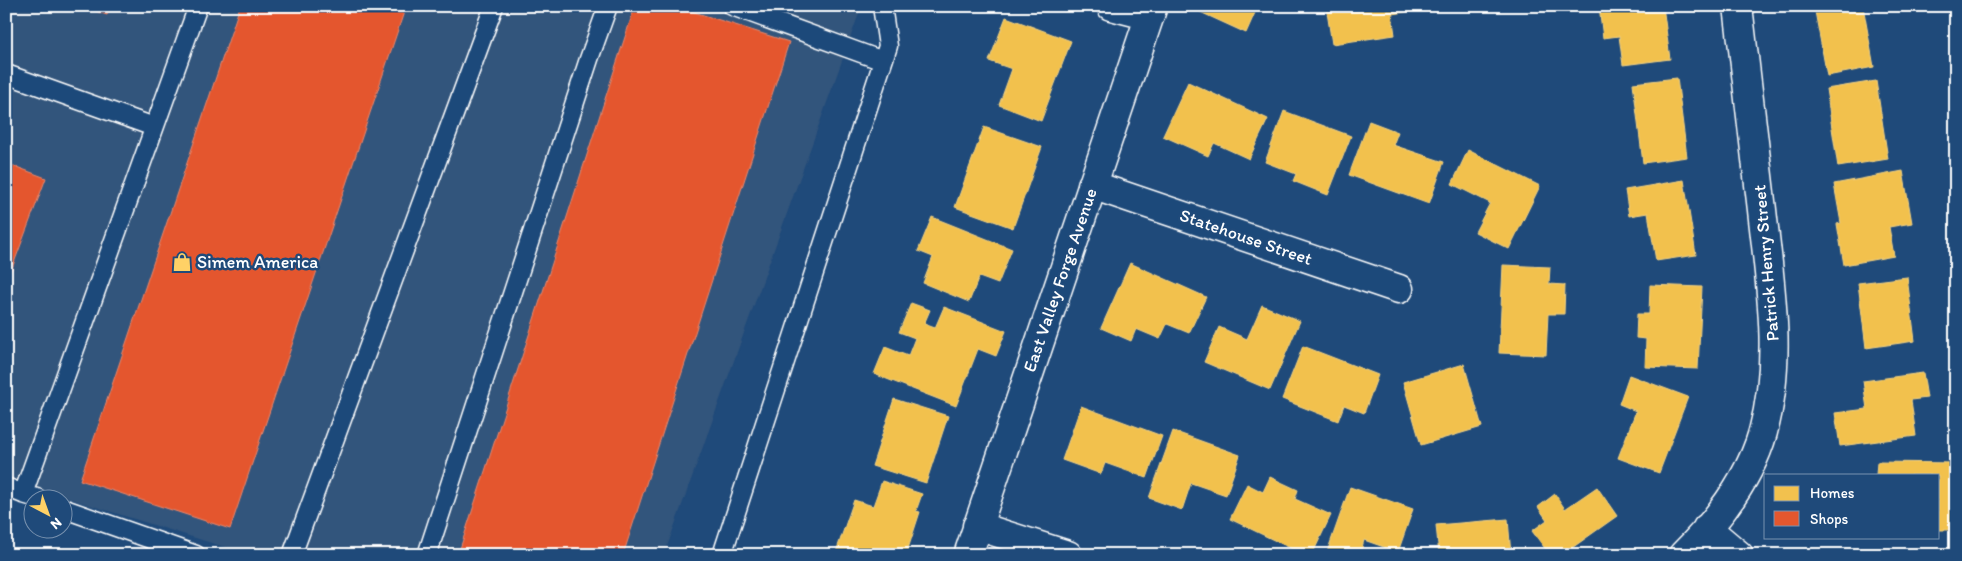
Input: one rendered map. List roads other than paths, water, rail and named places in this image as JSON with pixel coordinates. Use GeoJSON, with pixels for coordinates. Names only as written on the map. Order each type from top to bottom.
{"type":"FeatureCollection","features":[{"type":"Feature","properties":{"kind":"street"},"geometry":{"type":"LineString","coordinates":[[1111,6],[1151,11]]}},
{"type":"Feature","properties":{"kind":"street","name":"Patrick Henry Street"},"geometry":{"type":"LineString","coordinates":[[1682,555],[1724,508],[1748,470],[1763,432],[1773,376],[1774,319],[1738,6]]}},
{"type":"Feature","properties":{"kind":"street","name":"East Valley Forge Avenue"},"geometry":{"type":"LineString","coordinates":[[968,555],[1151,11]]}},
{"type":"Feature","properties":{"kind":"street","name":"Statehouse Street"},"geometry":{"type":"LineString","coordinates":[[1092,184],[1399,289]]}},
{"type":"Feature","properties":{"kind":"street"},"geometry":{"type":"LineString","coordinates":[[977,526],[1068,555]]}},
{"type":"Feature","properties":{"kind":"street"},"geometry":{"type":"LineString","coordinates":[[1707,528],[1739,555]]}},
{"type":"Feature","properties":{"kind":"lane"},"geometry":{"type":"LineString","coordinates":[[33,488],[154,127],[198,6]]}},
{"type":"Feature","properties":{"kind":"lane"},"geometry":{"type":"LineString","coordinates":[[292,555],[494,6]]}},
{"type":"Feature","properties":{"kind":"lane"},"geometry":{"type":"LineString","coordinates":[[427,555],[608,6]]}},
{"type":"Feature","properties":{"kind":"lane"},"geometry":{"type":"LineString","coordinates":[[732,6],[883,61]]}},
{"type":"Feature","properties":{"kind":"lane"},"geometry":{"type":"LineString","coordinates":[[722,555],[888,46],[882,6]]}},
{"type":"Feature","properties":{"kind":"lane"},"geometry":{"type":"LineString","coordinates":[[6,74],[154,127]]}},
{"type":"Feature","properties":{"kind":"lane"},"geometry":{"type":"LineString","coordinates":[[6,487],[22,493]]}},
{"type":"Feature","properties":{"kind":"lane"},"geometry":{"type":"LineString","coordinates":[[72,512],[196,555]]}},
{"type":"Feature","properties":{"kind":"place","name":"Simem America"},"geometry":{"type":"Point","coordinates":[182,262]}}]}
